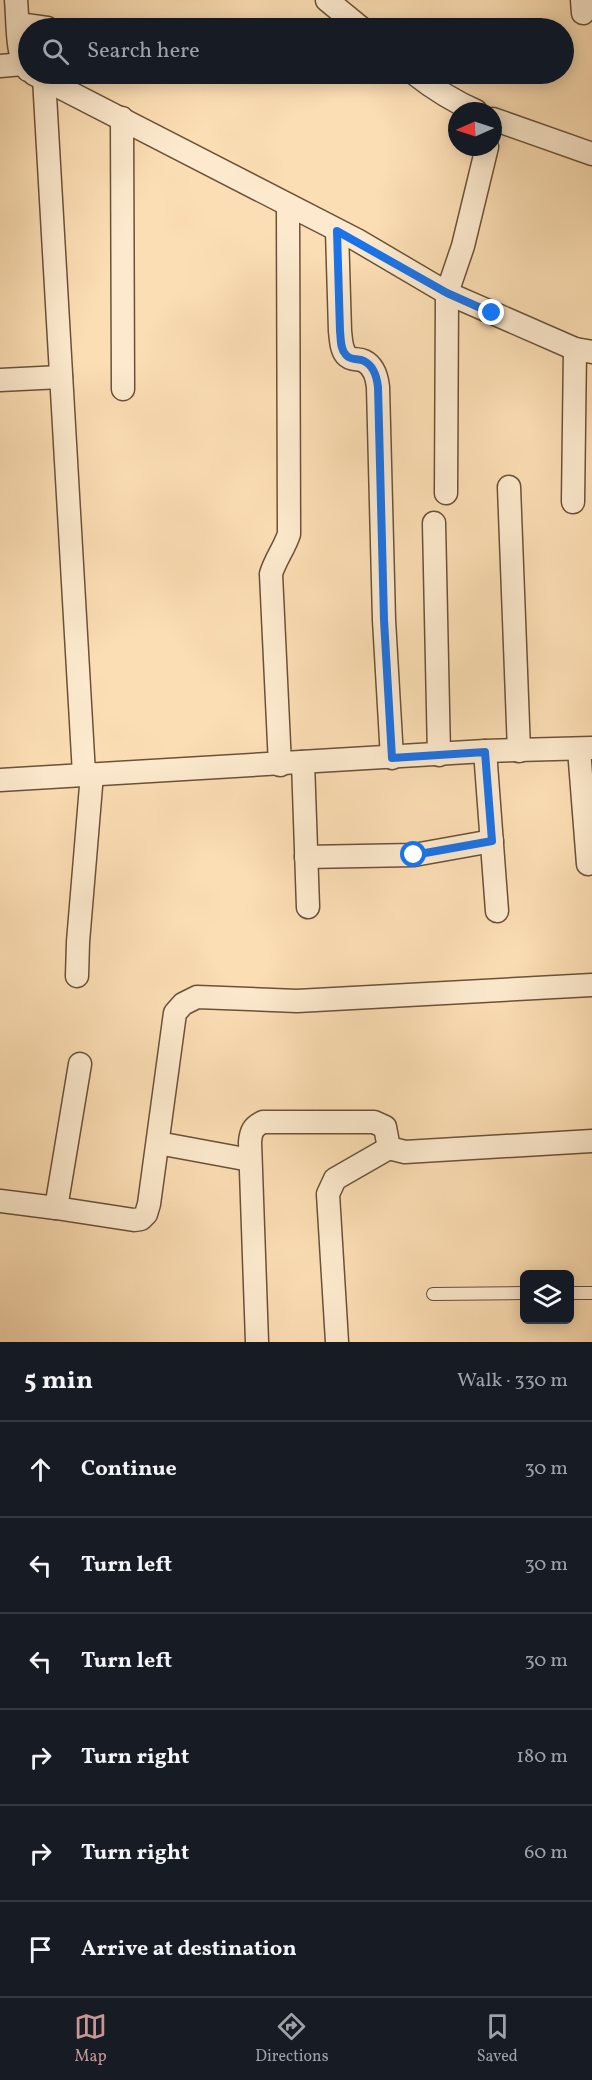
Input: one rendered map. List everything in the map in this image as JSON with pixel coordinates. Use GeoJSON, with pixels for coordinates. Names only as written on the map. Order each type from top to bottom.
{"type":"FeatureCollection","features":[{"type":"Feature","properties":{"kind":"street"},"geometry":{"type":"LineString","coordinates":[[16,0],[18,24]]}},
{"type":"Feature","properties":{"kind":"street"},"geometry":{"type":"LineString","coordinates":[[327,0],[349,18]]}},
{"type":"Feature","properties":{"kind":"street"},"geometry":{"type":"LineString","coordinates":[[0,66],[18,69]]}},
{"type":"Feature","properties":{"kind":"street"},"geometry":{"type":"LineString","coordinates":[[33,84],[61,377],[88,774],[77,976]]}},
{"type":"Feature","properties":{"kind":"street"},"geometry":{"type":"LineString","coordinates":[[55,84],[337,231],[447,293],[584,351],[573,502]]}},
{"type":"Feature","properties":{"kind":"street"},"geometry":{"type":"LineString","coordinates":[[428,84],[456,102]]}},
{"type":"Feature","properties":{"kind":"street"},"geometry":{"type":"LineString","coordinates":[[122,118],[123,389]]}},
{"type":"Feature","properties":{"kind":"street"},"geometry":{"type":"LineString","coordinates":[[502,123],[592,154]]}},
{"type":"Feature","properties":{"kind":"street"},"geometry":{"type":"LineString","coordinates":[[447,493],[447,293],[464,246],[485,156]]}},
{"type":"Feature","properties":{"kind":"street"},"geometry":{"type":"LineString","coordinates":[[280,765],[271,574],[290,534],[288,205]]}},
{"type":"Feature","properties":{"kind":"street"},"geometry":{"type":"LineString","coordinates":[[337,231],[342,346],[349,358],[364,361],[369,365],[377,378],[378,387],[384,620],[392,758]]}},
{"type":"Feature","properties":{"kind":"street"},"geometry":{"type":"LineString","coordinates":[[0,380],[61,377]]}},
{"type":"Feature","properties":{"kind":"street"},"geometry":{"type":"LineString","coordinates":[[509,487],[519,751]]}},
{"type":"Feature","properties":{"kind":"street"},"geometry":{"type":"LineString","coordinates":[[434,523],[439,755]]}},
{"type":"Feature","properties":{"kind":"street"},"geometry":{"type":"LineString","coordinates":[[0,780],[485,752],[586,749],[588,864]]}},
{"type":"Feature","properties":{"kind":"street"},"geometry":{"type":"LineString","coordinates":[[485,752],[497,911]]}},
{"type":"Feature","properties":{"kind":"street"},"geometry":{"type":"LineString","coordinates":[[303,762],[308,907]]}},
{"type":"Feature","properties":{"kind":"street"},"geometry":{"type":"LineString","coordinates":[[306,857],[414,855],[492,841]]}},
{"type":"Feature","properties":{"kind":"street"},"geometry":{"type":"LineString","coordinates":[[0,1201],[134,1220],[141,1219],[146,1214],[175,1013],[183,1004],[197,997],[297,1001],[592,985]]}},
{"type":"Feature","properties":{"kind":"street"},"geometry":{"type":"LineString","coordinates":[[56,1208],[80,1064]]}},
{"type":"Feature","properties":{"kind":"street"},"geometry":{"type":"LineString","coordinates":[[257,1342],[250,1160],[251,1130],[263,1122],[374,1122],[385,1127],[389,1148]]}},
{"type":"Feature","properties":{"kind":"street"},"geometry":{"type":"LineString","coordinates":[[337,1342],[328,1194],[335,1179],[389,1148],[405,1152],[592,1141]]}},
{"type":"Feature","properties":{"kind":"street"},"geometry":{"type":"LineString","coordinates":[[158,1143],[250,1160]]}},
{"type":"Feature","properties":{"kind":"lane"},"geometry":{"type":"LineString","coordinates":[[433,1294],[520,1293]]}},
{"type":"Feature","properties":{"kind":"lane"},"geometry":{"type":"LineString","coordinates":[[574,1293],[592,1293]]}},
{"type":"Feature","properties":{"kind":"route"},"geometry":{"type":"LineString","coordinates":[[414,855],[492,841],[485,752],[392,758],[384,620],[378,387],[377,378],[369,365],[364,361],[349,358],[342,346],[337,231],[357,240],[447,293],[492,313]]}}]}
